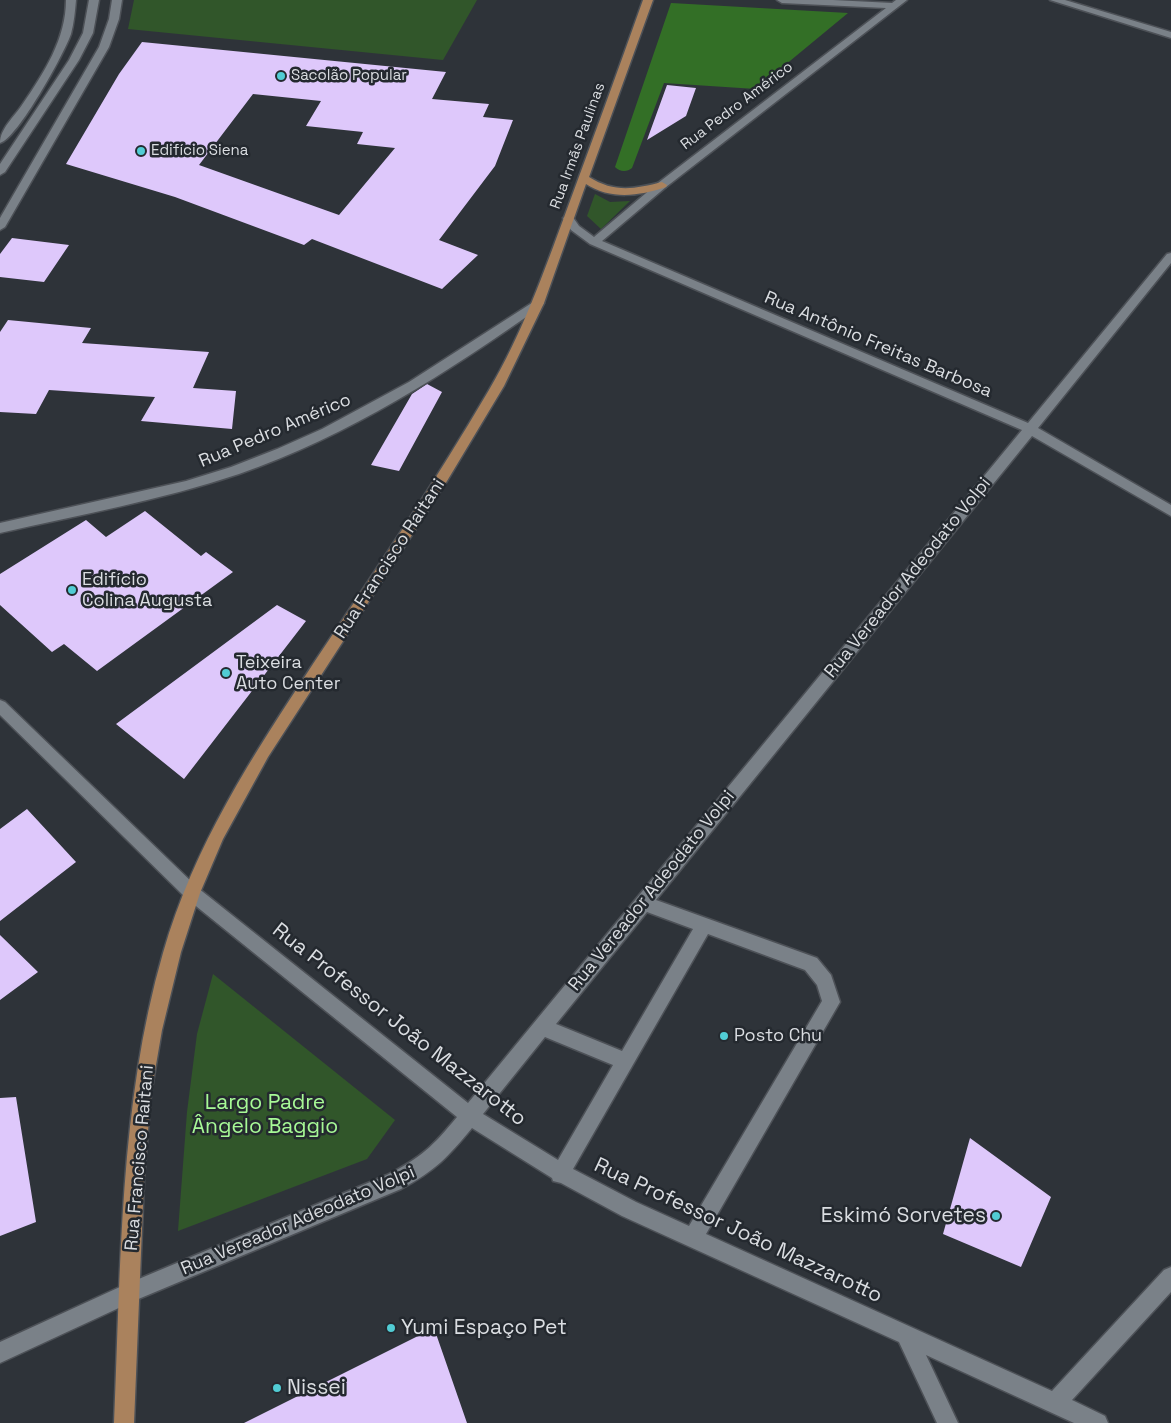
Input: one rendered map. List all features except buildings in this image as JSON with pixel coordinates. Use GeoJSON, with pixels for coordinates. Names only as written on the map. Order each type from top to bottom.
{"type":"FeatureCollection","features":[{"type":"Feature","properties":{"kind":"main road","name":"Rua Irmãs Paulinas"},"geometry":{"type":"LineString","coordinates":[[538,303],[648,0]]}},
{"type":"Feature","properties":{"kind":"main road"},"geometry":{"type":"LineString","coordinates":[[584,178],[594,186],[620,192],[647,191],[662,185]]}},
{"type":"Feature","properties":{"kind":"main road","name":"Rua Francisco Raitani"},"geometry":{"type":"LineString","coordinates":[[124,1423],[135,1180],[142,1094],[153,1030],[172,952],[192,893],[216,836],[240,791],[469,436],[498,386],[538,303]]}},
{"type":"Feature","properties":{"kind":"street"},"geometry":{"type":"LineString","coordinates":[[2,137],[32,96],[59,50],[69,21],[71,0]]}},
{"type":"Feature","properties":{"kind":"street"},"geometry":{"type":"LineString","coordinates":[[0,172],[74,60],[88,33],[94,0]]}},
{"type":"Feature","properties":{"kind":"street"},"geometry":{"type":"LineString","coordinates":[[0,227],[104,47],[114,19],[117,0]]}},
{"type":"Feature","properties":{"kind":"street"},"geometry":{"type":"LineString","coordinates":[[782,0],[898,3]]}},
{"type":"Feature","properties":{"kind":"street"},"geometry":{"type":"LineString","coordinates":[[1056,0],[1171,35]]}},
{"type":"Feature","properties":{"kind":"street","name":"Rua Pedro Américo"},"geometry":{"type":"LineString","coordinates":[[594,242],[662,185],[898,3]]}},
{"type":"Feature","properties":{"kind":"street","name":"Rua Antônio Freitas Barbosa"},"geometry":{"type":"LineString","coordinates":[[568,218],[575,228],[594,242],[1030,429],[1171,511]]}},
{"type":"Feature","properties":{"kind":"street","name":"Rua Vereador Adeodato Volpi"},"geometry":{"type":"LineString","coordinates":[[0,1352],[130,1293],[394,1182],[421,1168],[442,1150],[1171,256]]}},
{"type":"Feature","properties":{"kind":"street","name":"Rua Pedro Américo"},"geometry":{"type":"LineString","coordinates":[[0,528],[189,485],[302,443],[356,417],[404,390],[498,332],[538,303]]}},
{"type":"Feature","properties":{"kind":"street","name":"Rua Professor João Mazzarotto"},"geometry":{"type":"LineString","coordinates":[[0,706],[192,893],[470,1116],[560,1174],[629,1209],[1098,1423]]}},
{"type":"Feature","properties":{"kind":"street"},"geometry":{"type":"LineString","coordinates":[[643,903],[811,964],[825,981],[831,1002],[693,1238]]}},
{"type":"Feature","properties":{"kind":"street"},"geometry":{"type":"LineString","coordinates":[[560,1174],[705,924]]}},
{"type":"Feature","properties":{"kind":"street"},"geometry":{"type":"LineString","coordinates":[[541,1027],[625,1061]]}},
{"type":"Feature","properties":{"kind":"street"},"geometry":{"type":"LineString","coordinates":[[1055,1403],[1171,1277]]}},
{"type":"Feature","properties":{"kind":"street"},"geometry":{"type":"LineString","coordinates":[[906,1336],[948,1423]]}},
{"type":"Feature","properties":{"kind":"green space"},"geometry":{"type":"Polygon","coordinates":[[[134,0],[477,0],[443,60],[128,29],[134,0]]]}},
{"type":"Feature","properties":{"kind":"green space"},"geometry":{"type":"Polygon","coordinates":[[[671,3],[848,13],[756,89],[664,83],[632,168],[621,171],[615,167],[671,3]]]}},
{"type":"Feature","properties":{"kind":"green space"},"geometry":{"type":"Polygon","coordinates":[[[595,194],[610,202],[630,201],[601,229],[587,216],[595,194]]]}},
{"type":"Feature","properties":{"kind":"green space","name":"Largo Padre Ângelo Baggio"},"geometry":{"type":"Polygon","coordinates":[[[213,974],[395,1120],[367,1159],[178,1231],[187,1112],[197,1034],[213,974]]]}},
{"type":"Feature","properties":{"kind":"place","name":"Sacolão Popular"},"geometry":{"type":"Point","coordinates":[281,76]}},
{"type":"Feature","properties":{"kind":"place","name":"Edifício Siena"},"geometry":{"type":"Point","coordinates":[141,151]}},
{"type":"Feature","properties":{"kind":"place","name":"Edifício Colina Augusta"},"geometry":{"type":"Point","coordinates":[72,590]}},
{"type":"Feature","properties":{"kind":"place","name":"Teixeira Auto Center"},"geometry":{"type":"Point","coordinates":[226,673]}},
{"type":"Feature","properties":{"kind":"place","name":"Posto Chu"},"geometry":{"type":"Point","coordinates":[724,1036]}},
{"type":"Feature","properties":{"kind":"place","name":"Eskimó Sorvetes"},"geometry":{"type":"Point","coordinates":[996,1216]}},
{"type":"Feature","properties":{"kind":"place","name":"Yumi Espaço Pet"},"geometry":{"type":"Point","coordinates":[391,1328]}},
{"type":"Feature","properties":{"kind":"place","name":"Nissei"},"geometry":{"type":"Point","coordinates":[277,1388]}}]}
